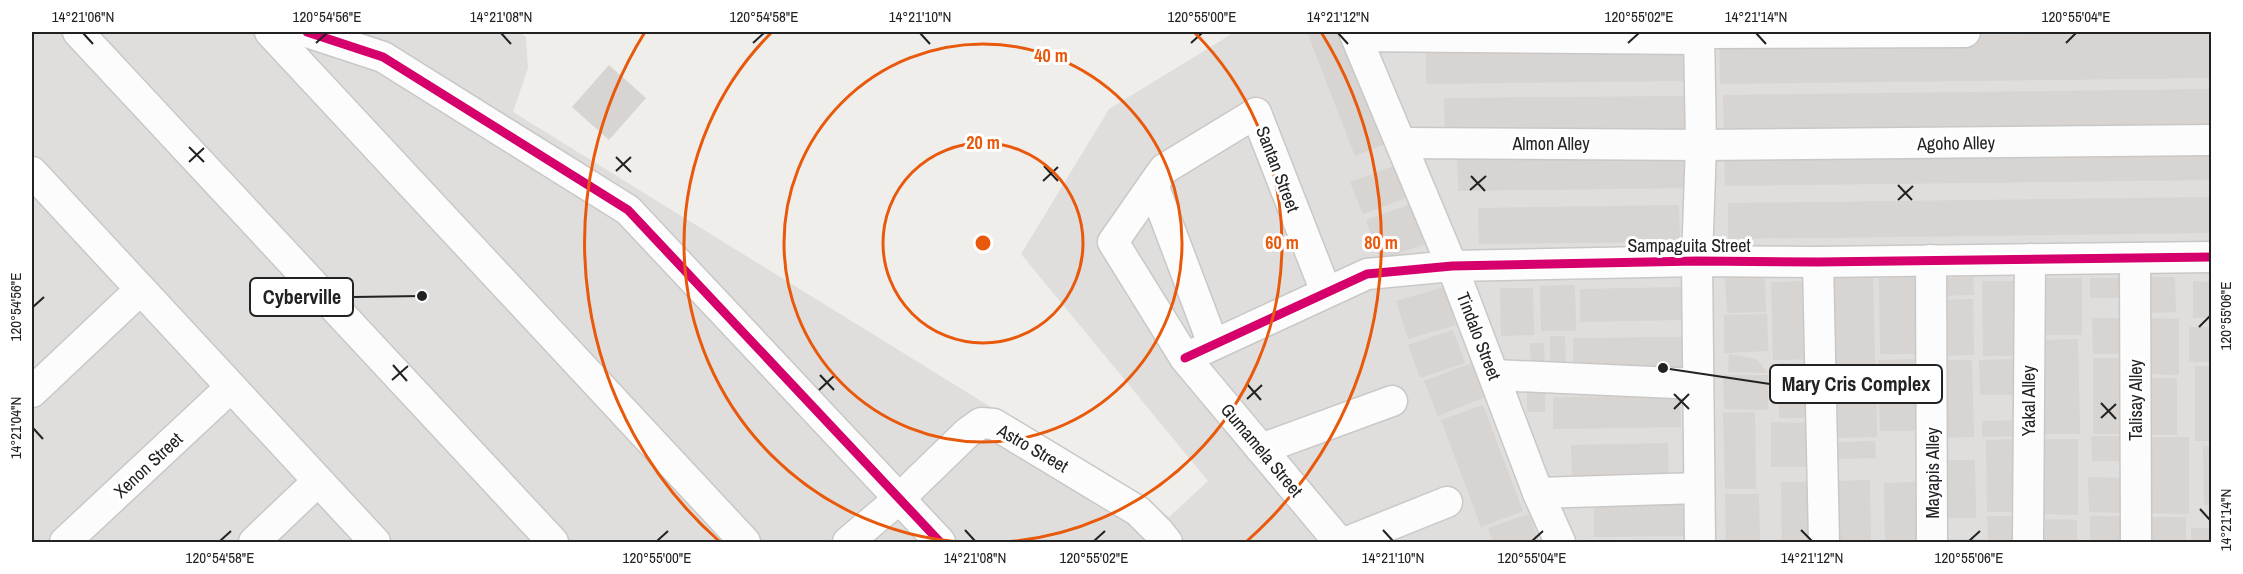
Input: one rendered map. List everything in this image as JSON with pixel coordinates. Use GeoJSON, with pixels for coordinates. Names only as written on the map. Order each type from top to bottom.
{"type":"FeatureCollection","features":[{"type":"Feature","properties":{"kind":"street"},"geometry":{"type":"LineString","coordinates":[[78,32],[553,543]]}},
{"type":"Feature","properties":{"kind":"street"},"geometry":{"type":"LineString","coordinates":[[270,32],[745,543]]}},
{"type":"Feature","properties":{"kind":"street"},"geometry":{"type":"LineString","coordinates":[[307,32],[383,57],[628,210],[940,543]]}},
{"type":"Feature","properties":{"kind":"street"},"geometry":{"type":"LineString","coordinates":[[1355,34],[1699,35],[1965,32]]}},
{"type":"Feature","properties":{"kind":"street","name":"Tindalo Street"},"geometry":{"type":"LineString","coordinates":[[1355,34],[1452,266],[1538,493],[1560,543]]}},
{"type":"Feature","properties":{"kind":"street"},"geometry":{"type":"LineString","coordinates":[[1699,35],[1701,145],[1697,261],[1700,543]]}},
{"type":"Feature","properties":{"kind":"street","name":"Santan Street"},"geometry":{"type":"LineString","coordinates":[[1153,185],[1164,169],[1256,113],[1326,292]]}},
{"type":"Feature","properties":{"kind":"street","name":"Agoho Alley"},"geometry":{"type":"LineString","coordinates":[[1701,145],[2211,140]]}},
{"type":"Feature","properties":{"kind":"street","name":"Almon Alley"},"geometry":{"type":"LineString","coordinates":[[1401,143],[1701,145]]}},
{"type":"Feature","properties":{"kind":"street"},"geometry":{"type":"LineString","coordinates":[[1153,185],[1213,344]]}},
{"type":"Feature","properties":{"kind":"street","name":"Gumamela Street"},"geometry":{"type":"LineString","coordinates":[[1153,185],[1113,242],[1185,357],[1339,543]]}},
{"type":"Feature","properties":{"kind":"street"},"geometry":{"type":"LineString","coordinates":[[38,192],[140,290],[375,543]]}},
{"type":"Feature","properties":{"kind":"street","name":"Sampaguita Street"},"geometry":{"type":"LineString","coordinates":[[1185,357],[1367,274],[1452,266],[1697,261],[1818,262],[2211,257]]}},
{"type":"Feature","properties":{"kind":"street","name":"Talisay Alley"},"geometry":{"type":"LineString","coordinates":[[2135,258],[2136,543]]}},
{"type":"Feature","properties":{"kind":"street","name":"Yakal Alley"},"geometry":{"type":"LineString","coordinates":[[2028,543],[2030,259]]}},
{"type":"Feature","properties":{"kind":"street","name":"Mayapis Alley"},"geometry":{"type":"LineString","coordinates":[[1931,260],[1932,543]]}},
{"type":"Feature","properties":{"kind":"street"},"geometry":{"type":"LineString","coordinates":[[1818,262],[1824,543]]}},
{"type":"Feature","properties":{"kind":"street"},"geometry":{"type":"LineString","coordinates":[[32,392],[140,290]]}},
{"type":"Feature","properties":{"kind":"street"},"geometry":{"type":"LineString","coordinates":[[1494,375],[1698,384]]}},
{"type":"Feature","properties":{"kind":"street","name":"Xenon Street"},"geometry":{"type":"LineString","coordinates":[[65,543],[231,387]]}},
{"type":"Feature","properties":{"kind":"street"},"geometry":{"type":"LineString","coordinates":[[1261,449],[1392,401]]}},
{"type":"Feature","properties":{"kind":"street","name":"Astro Street"},"geometry":{"type":"LineString","coordinates":[[848,543],[981,423],[994,424],[1138,511],[1160,532],[1167,543]]}},
{"type":"Feature","properties":{"kind":"street"},"geometry":{"type":"LineString","coordinates":[[254,543],[318,481]]}},
{"type":"Feature","properties":{"kind":"street"},"geometry":{"type":"LineString","coordinates":[[1538,493],[1699,488]]}},
{"type":"Feature","properties":{"kind":"street"},"geometry":{"type":"LineString","coordinates":[[1347,543],[1447,502]]}},
{"type":"Feature","properties":{"kind":"shaded area"},"geometry":{"type":"Polygon","coordinates":[[[32,32],[519,32],[526,37],[528,68],[513,112],[1169,517],[1208,481],[1021,254],[1109,109],[1235,32],[2211,32],[2211,542],[32,542],[32,32]]]}},
{"type":"Feature","properties":{"kind":"building"},"geometry":{"type":"Polygon","coordinates":[[[1307,32],[1341,32],[1385,144],[1355,156],[1307,32]]]}},
{"type":"Feature","properties":{"kind":"building"},"geometry":{"type":"Polygon","coordinates":[[[2211,32],[2211,78],[1720,84],[1719,38],[2211,32]]]}},
{"type":"Feature","properties":{"kind":"building"},"geometry":{"type":"Polygon","coordinates":[[[1683,45],[1684,81],[1426,84],[1426,48],[1683,45]]]}},
{"type":"Feature","properties":{"kind":"building"},"geometry":{"type":"Polygon","coordinates":[[[609,65],[646,98],[609,140],[572,107],[609,65]]]}},
{"type":"Feature","properties":{"kind":"building"},"geometry":{"type":"Polygon","coordinates":[[[2211,89],[2211,132],[1724,138],[1723,95],[2211,89]]]}},
{"type":"Feature","properties":{"kind":"building"},"geometry":{"type":"Polygon","coordinates":[[[1688,96],[1696,144],[1445,138],[1444,98],[1688,96]]]}},
{"type":"Feature","properties":{"kind":"building"},"geometry":{"type":"Polygon","coordinates":[[[2211,143],[2211,180],[1725,186],[1724,149],[2211,143]]]}},
{"type":"Feature","properties":{"kind":"building"},"geometry":{"type":"Polygon","coordinates":[[[1689,146],[1689,188],[1458,191],[1457,149],[1689,146]]]}},
{"type":"Feature","properties":{"kind":"building"},"geometry":{"type":"Polygon","coordinates":[[[1399,164],[1411,196],[1363,214],[1350,182],[1399,164]]]}},
{"type":"Feature","properties":{"kind":"building"},"geometry":{"type":"Polygon","coordinates":[[[2211,197],[2211,233],[1728,239],[1728,203],[2211,197]]]}},
{"type":"Feature","properties":{"kind":"building"},"geometry":{"type":"Polygon","coordinates":[[[1411,204],[1425,244],[1380,260],[1366,220],[1411,204]]]}},
{"type":"Feature","properties":{"kind":"building"},"geometry":{"type":"Polygon","coordinates":[[[1679,205],[1680,242],[1479,244],[1478,208],[1679,205]]]}},
{"type":"Feature","properties":{"kind":"building"},"geometry":{"type":"Polygon","coordinates":[[[1873,274],[1877,437],[1835,438],[1833,275],[1873,274]]]}},
{"type":"Feature","properties":{"kind":"building"},"geometry":{"type":"Polygon","coordinates":[[[1765,277],[1766,312],[1727,313],[1725,278],[1765,277]]]}},
{"type":"Feature","properties":{"kind":"building"},"geometry":{"type":"Polygon","coordinates":[[[1916,277],[1917,354],[1880,354],[1879,278],[1916,277]]]}},
{"type":"Feature","properties":{"kind":"building"},"geometry":{"type":"Polygon","coordinates":[[[1973,277],[1974,295],[1936,296],[1936,278],[1973,277]]]}},
{"type":"Feature","properties":{"kind":"building"},"geometry":{"type":"Polygon","coordinates":[[[2147,277],[2175,277],[2176,312],[2147,313],[2147,277]]]}},
{"type":"Feature","properties":{"kind":"building"},"geometry":{"type":"Polygon","coordinates":[[[2044,278],[2082,278],[2082,335],[2045,335],[2044,278]]]}},
{"type":"Feature","properties":{"kind":"building"},"geometry":{"type":"Polygon","coordinates":[[[2090,278],[2124,278],[2125,298],[2090,298],[2090,278]]]}},
{"type":"Feature","properties":{"kind":"building"},"geometry":{"type":"Polygon","coordinates":[[[1812,281],[1814,359],[1773,360],[1771,282],[1812,281]]]}},
{"type":"Feature","properties":{"kind":"building"},"geometry":{"type":"Polygon","coordinates":[[[1982,281],[2024,281],[2025,356],[1983,356],[1982,281]]]}},
{"type":"Feature","properties":{"kind":"building"},"geometry":{"type":"Polygon","coordinates":[[[2193,281],[2211,282],[2211,318],[2193,318],[2193,281]]]}},
{"type":"Feature","properties":{"kind":"building"},"geometry":{"type":"Polygon","coordinates":[[[1575,285],[1576,331],[1541,331],[1540,286],[1575,285]]]}},
{"type":"Feature","properties":{"kind":"building"},"geometry":{"type":"Polygon","coordinates":[[[1444,287],[1456,325],[1408,339],[1396,301],[1444,287]]]}},
{"type":"Feature","properties":{"kind":"building"},"geometry":{"type":"Polygon","coordinates":[[[1682,287],[1683,320],[1580,322],[1580,289],[1682,287]]]}},
{"type":"Feature","properties":{"kind":"building"},"geometry":{"type":"Polygon","coordinates":[[[1500,288],[1533,288],[1534,335],[1501,336],[1500,288]]]}},
{"type":"Feature","properties":{"kind":"building"},"geometry":{"type":"Polygon","coordinates":[[[1973,299],[1974,355],[1939,356],[1937,300],[1973,299]]]}},
{"type":"Feature","properties":{"kind":"building"},"geometry":{"type":"Polygon","coordinates":[[[1767,314],[1768,351],[1724,353],[1724,315],[1767,314]]]}},
{"type":"Feature","properties":{"kind":"building"},"geometry":{"type":"Polygon","coordinates":[[[2092,318],[2123,318],[2124,354],[2093,354],[2092,318]]]}},
{"type":"Feature","properties":{"kind":"building"},"geometry":{"type":"Polygon","coordinates":[[[2146,318],[2179,319],[2179,375],[2146,374],[2146,318]]]}},
{"type":"Feature","properties":{"kind":"building"},"geometry":{"type":"Polygon","coordinates":[[[2189,327],[2211,327],[2211,362],[2189,362],[2189,327]]]}},
{"type":"Feature","properties":{"kind":"building"},"geometry":{"type":"Polygon","coordinates":[[[1453,330],[1465,363],[1420,378],[1408,345],[1453,330]]]}},
{"type":"Feature","properties":{"kind":"building"},"geometry":{"type":"Polygon","coordinates":[[[1550,336],[1565,336],[1566,367],[1550,368],[1550,336]]]}},
{"type":"Feature","properties":{"kind":"building"},"geometry":{"type":"Polygon","coordinates":[[[1683,337],[1684,374],[1573,375],[1573,338],[1683,337]]]}},
{"type":"Feature","properties":{"kind":"building"},"geometry":{"type":"Polygon","coordinates":[[[2078,339],[2080,434],[2042,434],[2041,340],[2078,339]]]}},
{"type":"Feature","properties":{"kind":"building"},"geometry":{"type":"Polygon","coordinates":[[[1530,343],[1544,343],[1545,373],[1531,373],[1530,343]]]}},
{"type":"Feature","properties":{"kind":"building"},"geometry":{"type":"Polygon","coordinates":[[[1729,354],[1756,359],[1768,373],[1728,372],[1729,354]]]}},
{"type":"Feature","properties":{"kind":"building"},"geometry":{"type":"Polygon","coordinates":[[[2093,358],[2123,358],[2123,434],[2093,434],[2093,358]]]}},
{"type":"Feature","properties":{"kind":"building"},"geometry":{"type":"Polygon","coordinates":[[[1917,359],[1919,431],[1880,431],[1878,360],[1917,359]]]}},
{"type":"Feature","properties":{"kind":"building"},"geometry":{"type":"Polygon","coordinates":[[[2024,359],[2024,395],[1980,395],[1979,360],[2024,359]]]}},
{"type":"Feature","properties":{"kind":"building"},"geometry":{"type":"Polygon","coordinates":[[[1937,360],[1972,360],[1974,437],[1939,438],[1937,360]]]}},
{"type":"Feature","properties":{"kind":"building"},"geometry":{"type":"Polygon","coordinates":[[[1474,362],[1488,396],[1438,416],[1424,381],[1474,362]]]}},
{"type":"Feature","properties":{"kind":"building"},"geometry":{"type":"Polygon","coordinates":[[[1779,363],[1814,364],[1813,418],[1779,418],[1779,363]]]}},
{"type":"Feature","properties":{"kind":"building"},"geometry":{"type":"Polygon","coordinates":[[[2195,366],[2211,366],[2211,441],[2195,441],[2195,366]]]}},
{"type":"Feature","properties":{"kind":"building"},"geometry":{"type":"Polygon","coordinates":[[[1723,375],[1768,375],[1768,410],[1724,409],[1723,375]]]}},
{"type":"Feature","properties":{"kind":"building"},"geometry":{"type":"Polygon","coordinates":[[[2146,378],[2177,378],[2177,435],[2147,435],[2146,378]]]}},
{"type":"Feature","properties":{"kind":"building"},"geometry":{"type":"Polygon","coordinates":[[[1527,392],[1545,392],[1545,412],[1527,412],[1527,392]]]}},
{"type":"Feature","properties":{"kind":"building"},"geometry":{"type":"Polygon","coordinates":[[[1680,396],[1681,427],[1553,429],[1553,397],[1680,396]]]}},
{"type":"Feature","properties":{"kind":"building"},"geometry":{"type":"Polygon","coordinates":[[[1483,405],[1523,511],[1481,527],[1441,420],[1483,405]]]}},
{"type":"Feature","properties":{"kind":"building"},"geometry":{"type":"Polygon","coordinates":[[[1755,412],[1756,489],[1725,489],[1723,413],[1755,412]]]}},
{"type":"Feature","properties":{"kind":"building"},"geometry":{"type":"Polygon","coordinates":[[[2025,420],[2025,436],[1982,437],[1982,421],[2025,420]]]}},
{"type":"Feature","properties":{"kind":"building"},"geometry":{"type":"Polygon","coordinates":[[[1771,422],[1810,423],[1810,467],[1771,467],[1771,422]]]}},
{"type":"Feature","properties":{"kind":"building"},"geometry":{"type":"Polygon","coordinates":[[[2091,436],[2123,436],[2123,461],[2092,461],[2091,436]]]}},
{"type":"Feature","properties":{"kind":"building"},"geometry":{"type":"Polygon","coordinates":[[[2147,437],[2189,437],[2189,514],[2148,513],[2147,437]]]}},
{"type":"Feature","properties":{"kind":"building"},"geometry":{"type":"Polygon","coordinates":[[[2018,439],[2019,512],[1987,512],[1986,440],[2018,439]]]}},
{"type":"Feature","properties":{"kind":"building"},"geometry":{"type":"Polygon","coordinates":[[[2043,439],[2078,439],[2078,515],[2043,514],[2043,439]]]}},
{"type":"Feature","properties":{"kind":"building"},"geometry":{"type":"Polygon","coordinates":[[[1875,441],[1876,458],[1839,459],[1838,442],[1875,441]]]}},
{"type":"Feature","properties":{"kind":"building"},"geometry":{"type":"Polygon","coordinates":[[[1668,443],[1669,481],[1572,482],[1571,445],[1668,443]]]}},
{"type":"Feature","properties":{"kind":"building"},"geometry":{"type":"Polygon","coordinates":[[[2203,446],[2211,446],[2211,505],[2204,505],[2203,446]]]}},
{"type":"Feature","properties":{"kind":"building"},"geometry":{"type":"Polygon","coordinates":[[[1938,460],[1975,460],[1976,518],[1939,518],[1938,460]]]}},
{"type":"Feature","properties":{"kind":"building"},"geometry":{"type":"Polygon","coordinates":[[[2088,477],[2125,478],[2125,513],[2089,512],[2088,477]]]}},
{"type":"Feature","properties":{"kind":"building"},"geometry":{"type":"Polygon","coordinates":[[[1870,480],[1871,542],[1836,542],[1834,481],[1870,480]]]}},
{"type":"Feature","properties":{"kind":"building"},"geometry":{"type":"Polygon","coordinates":[[[1781,482],[1812,482],[1813,542],[1782,542],[1781,482]]]}},
{"type":"Feature","properties":{"kind":"building"},"geometry":{"type":"Polygon","coordinates":[[[1920,482],[1921,542],[1885,542],[1884,483],[1920,482]]]}},
{"type":"Feature","properties":{"kind":"building"},"geometry":{"type":"Polygon","coordinates":[[[1725,494],[1759,494],[1760,542],[1726,542],[1725,494]]]}},
{"type":"Feature","properties":{"kind":"building"},"geometry":{"type":"Polygon","coordinates":[[[1688,497],[1690,536],[1594,537],[1594,498],[1688,497]]]}},
{"type":"Feature","properties":{"kind":"building"},"geometry":{"type":"Polygon","coordinates":[[[1529,514],[1539,542],[1493,542],[1488,528],[1529,514]]]}},
{"type":"Feature","properties":{"kind":"building"},"geometry":{"type":"Polygon","coordinates":[[[1987,516],[2021,516],[2022,542],[1988,542],[1987,516]]]}},
{"type":"Feature","properties":{"kind":"building"},"geometry":{"type":"Polygon","coordinates":[[[2090,516],[2126,516],[2126,542],[2090,542],[2090,516]]]}},
{"type":"Feature","properties":{"kind":"building"},"geometry":{"type":"Polygon","coordinates":[[[2147,517],[2186,517],[2186,542],[2147,542],[2147,517]]]}},
{"type":"Feature","properties":{"kind":"building"},"geometry":{"type":"Polygon","coordinates":[[[2045,519],[2077,520],[2077,542],[2045,542],[2045,519]]]}},
{"type":"Feature","properties":{"kind":"building"},"geometry":{"type":"Polygon","coordinates":[[[2191,528],[2211,528],[2211,542],[2191,542],[2191,528]]]}},
{"type":"Feature","properties":{"kind":"building"},"geometry":{"type":"Polygon","coordinates":[[[1945,539],[1982,539],[1983,542],[1945,542],[1945,539]]]}},
{"type":"Feature","properties":{"kind":"cycle path"},"geometry":{"type":"LineString","coordinates":[[307,32],[383,57],[628,210],[940,542]]}},
{"type":"Feature","properties":{"kind":"cycle path"},"geometry":{"type":"LineString","coordinates":[[1185,358],[1367,274],[1452,266],[1697,261],[1818,262],[2212,257]]}},
{"type":"Feature","properties":{"kind":"place","name":"Cyberville"},"geometry":{"type":"Point","coordinates":[422,296]}},
{"type":"Feature","properties":{"kind":"place","name":"Mary Cris Complex"},"geometry":{"type":"Point","coordinates":[1663,368]}}]}
